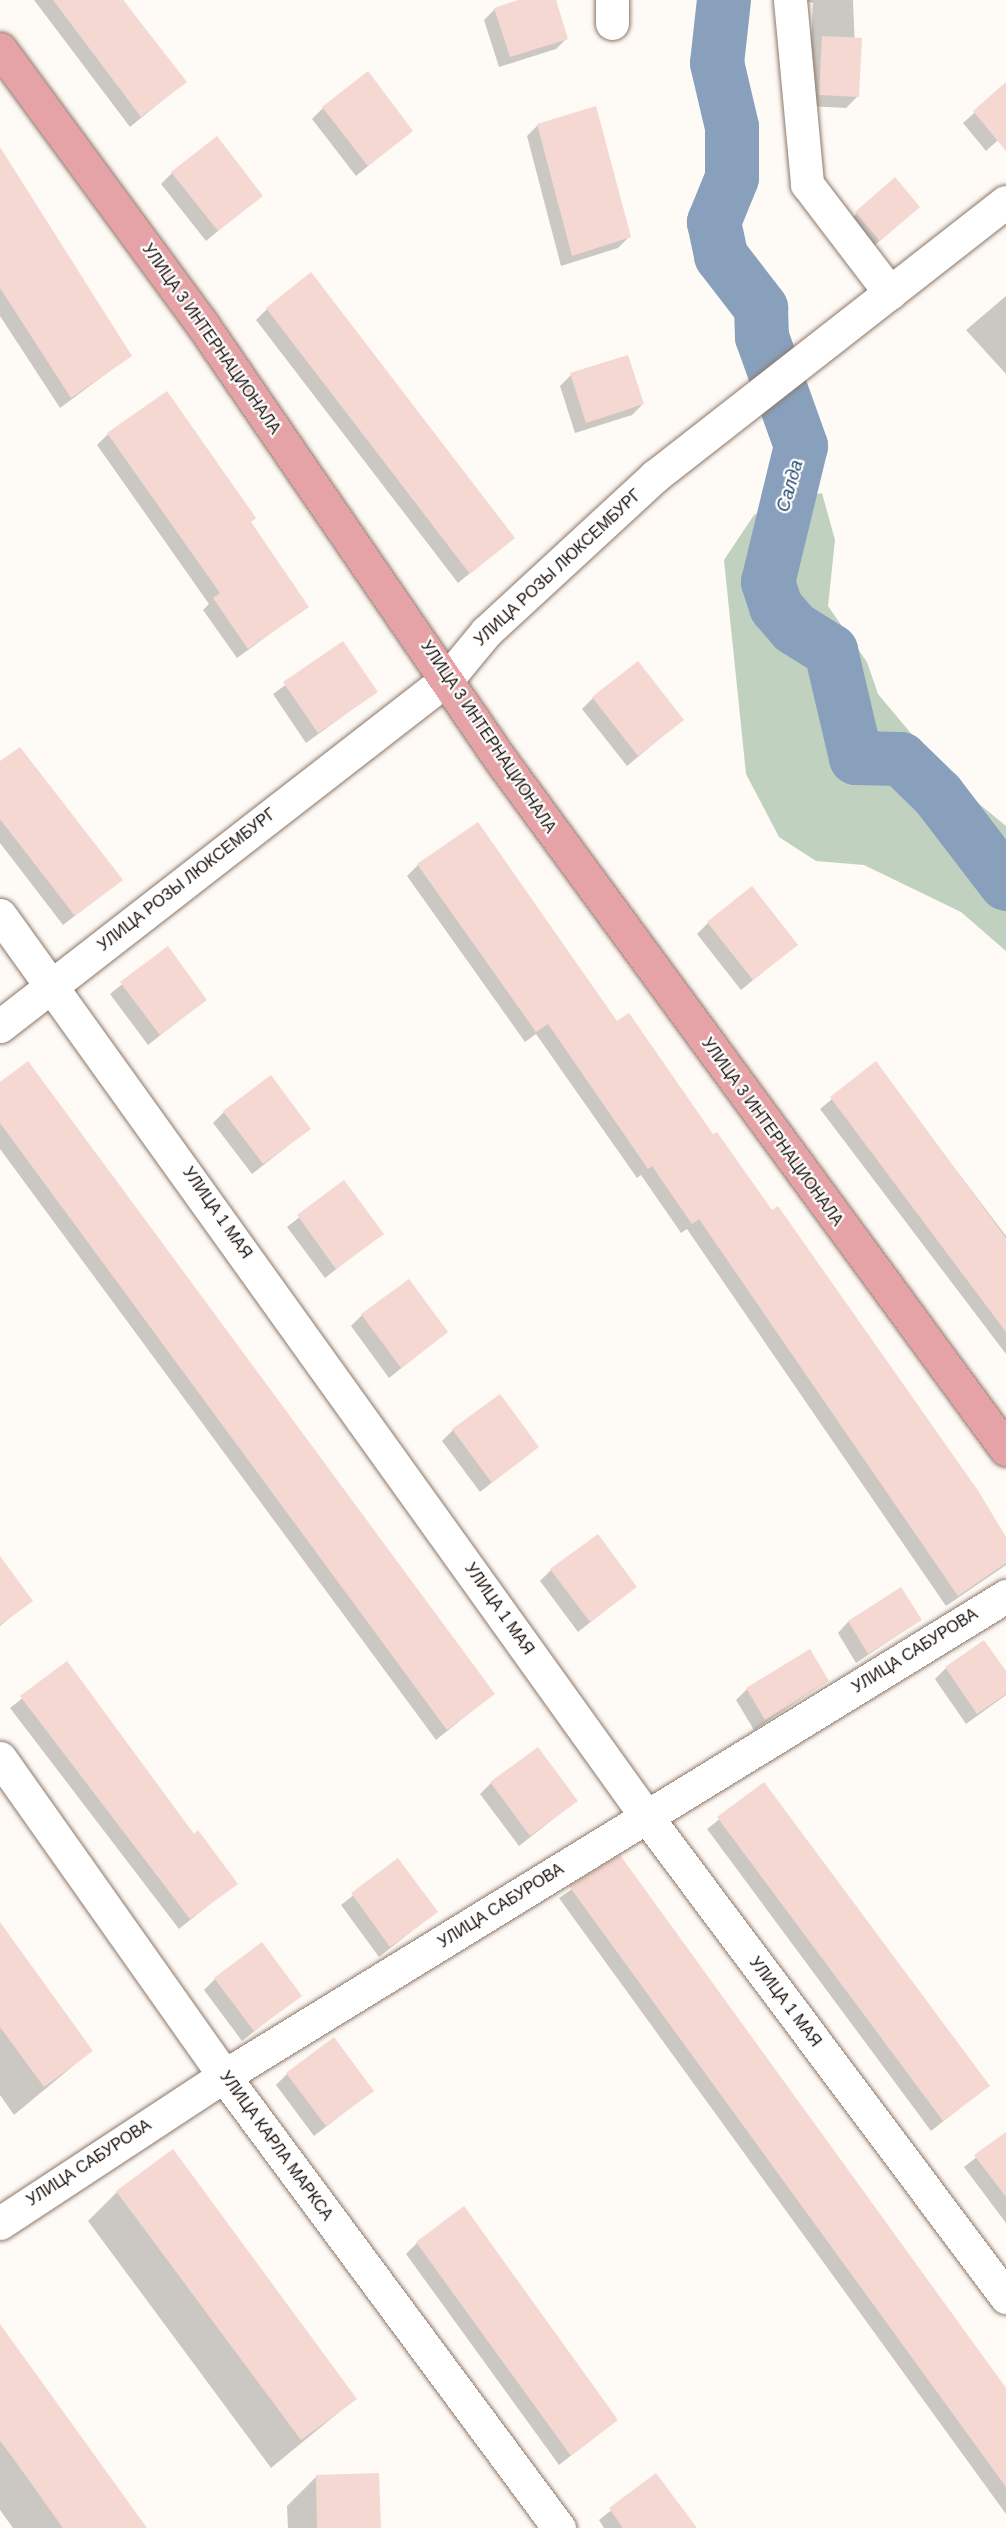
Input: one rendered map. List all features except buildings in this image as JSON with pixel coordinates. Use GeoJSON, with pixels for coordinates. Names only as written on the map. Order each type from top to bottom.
{"type":"FeatureCollection","features":[{"type":"Feature","properties":{"kind":"main road","name":"УЛИЦА 3 ИНТЕРНАЦИОНАЛА"},"geometry":{"type":"LineString","coordinates":[[0,49],[202,324],[448,678],[514,779],[1006,1449]]}},
{"type":"Feature","properties":{"kind":"street"},"geometry":{"type":"LineString","coordinates":[[790,0],[807,184],[890,293]]}},
{"type":"Feature","properties":{"kind":"street","name":"УЛИЦА РОЗЫ ЛЮКСЕМБУРГ"},"geometry":{"type":"LineString","coordinates":[[0,1026],[51,984],[448,678],[486,632],[655,476],[1006,202]]}},
{"type":"Feature","properties":{"kind":"street","name":"УЛИЦА 1 МАЯ"},"geometry":{"type":"LineString","coordinates":[[0,915],[646,1816],[1006,2297]]}},
{"type":"Feature","properties":{"kind":"street","name":"УЛИЦА САБУРОВА"},"geometry":{"type":"LineString","coordinates":[[0,2223],[224,2076],[1006,1596]]}},
{"type":"Feature","properties":{"kind":"street","name":"УЛИЦА КАРЛА МАРКСА"},"geometry":{"type":"LineString","coordinates":[[0,1758],[224,2076],[559,2528]]}},
{"type":"Feature","properties":{"kind":"green space"},"geometry":{"type":"Polygon","coordinates":[[[822,493],[835,540],[828,606],[867,662],[878,694],[950,780],[1006,826],[1006,951],[961,912],[864,865],[816,861],[779,837],[746,774],[724,560],[754,515],[785,500],[822,493]]]}},
{"type":"Feature","properties":{"kind":"waterway","name":"Салда"},"geometry":{"type":"LineString","coordinates":[[724,0],[717,63],[732,127],[732,178],[714,222],[721,256],[761,308],[762,337],[801,446],[768,582],[776,607],[794,628],[831,651],[856,758],[901,759],[938,795],[1006,884]]}}]}
